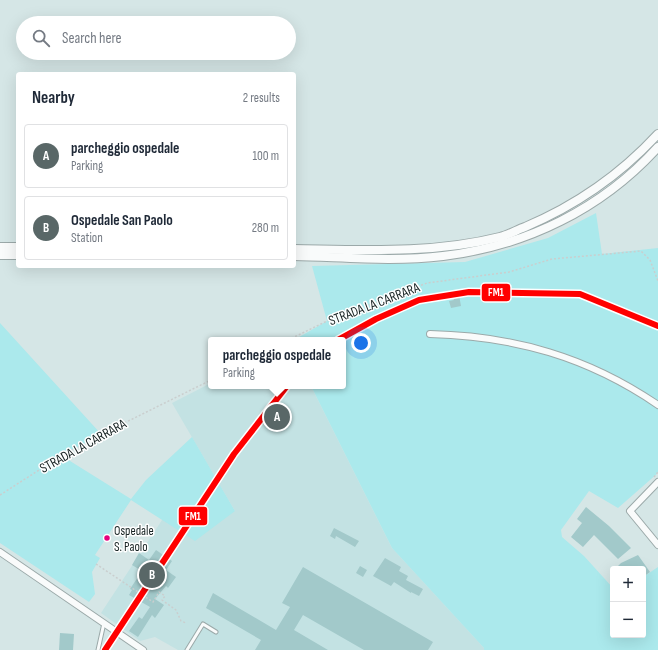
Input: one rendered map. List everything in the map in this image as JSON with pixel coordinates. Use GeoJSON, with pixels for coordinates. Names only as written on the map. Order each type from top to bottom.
{"type":"FeatureCollection","features":[{"type":"Feature","properties":{"kind":"main road"},"geometry":{"type":"LineString","coordinates":[[296,249],[343,250],[436,247],[474,243],[502,237],[542,220],[604,184],[634,159],[658,134]]}},
{"type":"Feature","properties":{"kind":"main road"},"geometry":{"type":"LineString","coordinates":[[296,256],[402,258],[442,256],[495,246],[547,229],[583,210],[611,191],[642,165],[658,147]]}},
{"type":"Feature","properties":{"kind":"main road"},"geometry":{"type":"LineString","coordinates":[[0,248],[16,247]]}},
{"type":"Feature","properties":{"kind":"main road"},"geometry":{"type":"LineString","coordinates":[[0,255],[16,255]]}},
{"type":"Feature","properties":{"kind":"street"},"geometry":{"type":"LineString","coordinates":[[430,334],[495,339],[566,357],[603,373],[658,405]]}},
{"type":"Feature","properties":{"kind":"street"},"geometry":{"type":"LineString","coordinates":[[658,482],[630,511],[658,545]]}},
{"type":"Feature","properties":{"kind":"street"},"geometry":{"type":"LineString","coordinates":[[0,552],[143,650]]}},
{"type":"Feature","properties":{"kind":"lane"},"geometry":{"type":"LineString","coordinates":[[98,650],[104,624]]}},
{"type":"Feature","properties":{"kind":"lane"},"geometry":{"type":"LineString","coordinates":[[187,650],[203,624],[216,632]]}},
{"type":"Feature","properties":{"kind":"path","name":"STRADA LA CARRARA"},"geometry":{"type":"LineString","coordinates":[[294,337],[327,321],[427,283],[470,276],[509,272],[552,259],[641,251],[650,260],[658,281]]}},
{"type":"Feature","properties":{"kind":"path","name":"STRADA LA CARRARA"},"geometry":{"type":"LineString","coordinates":[[0,494],[84,443],[208,381]]}},
{"type":"Feature","properties":{"kind":"path"},"geometry":{"type":"LineString","coordinates":[[96,564],[153,602],[159,592],[165,596],[162,600],[176,610],[181,621],[186,623]]}},
{"type":"Feature","properties":{"kind":"shaded area"},"geometry":{"type":"Polygon","coordinates":[[[596,213],[602,254],[658,248],[658,473],[618,508],[589,491],[561,530],[562,537],[584,556],[610,585],[610,638],[646,638],[646,575],[658,567],[658,650],[484,650],[484,648],[392,548],[312,389],[346,389],[346,337],[299,337],[327,321],[312,266],[465,262],[548,238],[596,213]]]}},
{"type":"Feature","properties":{"kind":"shaded area"},"geometry":{"type":"Polygon","coordinates":[[[0,323],[101,434],[62,456],[131,499],[146,480],[192,437],[235,511],[195,541],[131,500],[95,555],[100,558],[92,572],[95,594],[89,602],[0,543],[0,323]]]}},
{"type":"Feature","properties":{"kind":"shaded area"},"geometry":{"type":"Polygon","coordinates":[[[208,385],[208,389],[312,389],[392,548],[484,648],[484,650],[178,650],[155,637],[140,641],[101,613],[162,520],[235,511],[172,403],[208,385]]]}},
{"type":"Feature","properties":{"kind":"building"},"geometry":{"type":"Polygon","coordinates":[[[459,295],[461,306],[451,308],[449,301],[454,300],[453,296],[459,295]]]}},
{"type":"Feature","properties":{"kind":"building"},"geometry":{"type":"Polygon","coordinates":[[[586,507],[609,526],[631,548],[618,559],[594,535],[583,547],[571,537],[582,523],[577,519],[586,507]]]}},
{"type":"Feature","properties":{"kind":"building"},"geometry":{"type":"Polygon","coordinates":[[[334,528],[359,541],[355,547],[336,536],[335,539],[330,536],[334,528]]]}},
{"type":"Feature","properties":{"kind":"building"},"geometry":{"type":"Polygon","coordinates":[[[156,550],[172,561],[166,570],[176,577],[168,588],[166,586],[155,599],[164,605],[155,618],[152,615],[138,637],[129,631],[139,617],[142,619],[150,607],[129,595],[132,590],[130,589],[142,571],[132,565],[139,553],[149,560],[156,550]]]}},
{"type":"Feature","properties":{"kind":"building"},"geometry":{"type":"Polygon","coordinates":[[[638,555],[646,566],[618,566],[638,555]]]}},
{"type":"Feature","properties":{"kind":"building"},"geometry":{"type":"Polygon","coordinates":[[[385,558],[401,567],[399,571],[408,576],[406,580],[423,589],[419,596],[411,593],[394,582],[391,586],[373,576],[385,558]]]}},
{"type":"Feature","properties":{"kind":"building"},"geometry":{"type":"Polygon","coordinates":[[[360,566],[367,570],[363,577],[356,573],[360,566]]]}},
{"type":"Feature","properties":{"kind":"building"},"geometry":{"type":"Polygon","coordinates":[[[646,566],[650,572],[646,575],[646,566]]]}},
{"type":"Feature","properties":{"kind":"building"},"geometry":{"type":"Polygon","coordinates":[[[303,567],[433,642],[428,650],[364,650],[303,615],[294,630],[328,650],[255,650],[261,640],[206,608],[213,593],[276,630],[290,607],[282,603],[303,567]]]}},
{"type":"Feature","properties":{"kind":"building"},"geometry":{"type":"Polygon","coordinates":[[[60,633],[74,634],[73,650],[59,650],[60,633]]]}},
{"type":"Feature","properties":{"kind":"transit line","name":"FM1"},"geometry":{"type":"LineString","coordinates":[[343,337],[376,319],[419,300],[469,292],[580,294],[658,326]]}},
{"type":"Feature","properties":{"kind":"transit line","name":"FM1"},"geometry":{"type":"LineString","coordinates":[[105,650],[234,454],[285,389]]}},
{"type":"Feature","properties":{"kind":"place","name":"parcheggio ospedale"},"geometry":{"type":"Point","coordinates":[277,417]}},
{"type":"Feature","properties":{"kind":"place","name":"Ospedale S. Paolo"},"geometry":{"type":"Point","coordinates":[107,538]}},
{"type":"Feature","properties":{"kind":"place","name":"Ospedale San Paolo"},"geometry":{"type":"Point","coordinates":[152,575]}}]}
